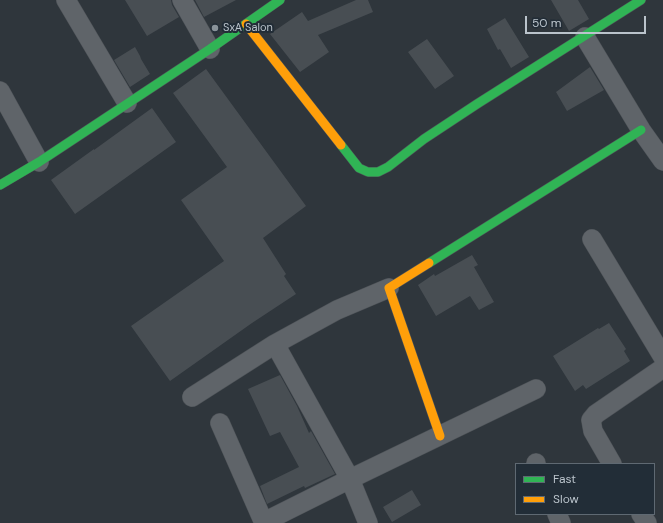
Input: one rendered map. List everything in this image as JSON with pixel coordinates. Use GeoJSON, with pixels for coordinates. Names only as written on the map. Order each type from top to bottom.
{"type":"FeatureCollection","features":[{"type":"Feature","properties":{"kind":"street"},"geometry":{"type":"LineString","coordinates":[[66,0],[127,103]]}},
{"type":"Feature","properties":{"kind":"street"},"geometry":{"type":"LineString","coordinates":[[182,0],[210,49]]}},
{"type":"Feature","properties":{"kind":"street"},"geometry":{"type":"LineString","coordinates":[[0,185],[39,162],[210,49],[280,0]]}},
{"type":"Feature","properties":{"kind":"street"},"geometry":{"type":"LineString","coordinates":[[246,24],[359,168],[368,172],[378,172],[388,167],[424,139],[470,108],[641,0]]}},
{"type":"Feature","properties":{"kind":"street"},"geometry":{"type":"LineString","coordinates":[[585,36],[641,130],[663,161]]}},
{"type":"Feature","properties":{"kind":"street"},"geometry":{"type":"LineString","coordinates":[[0,91],[39,162]]}},
{"type":"Feature","properties":{"kind":"street"},"geometry":{"type":"LineString","coordinates":[[192,397],[275,344],[337,310],[389,288],[641,130]]}},
{"type":"Feature","properties":{"kind":"street"},"geometry":{"type":"LineString","coordinates":[[592,239],[663,357]]}},
{"type":"Feature","properties":{"kind":"street"},"geometry":{"type":"LineString","coordinates":[[389,288],[440,436]]}},
{"type":"Feature","properties":{"kind":"street"},"geometry":{"type":"LineString","coordinates":[[275,344],[350,479],[368,523]]}},
{"type":"Feature","properties":{"kind":"street"},"geometry":{"type":"LineString","coordinates":[[611,463],[592,431],[591,420],[596,414],[663,368]]}},
{"type":"Feature","properties":{"kind":"street"},"geometry":{"type":"LineString","coordinates":[[220,424],[264,523],[350,479],[536,389]]}},
{"type":"Feature","properties":{"kind":"building"},"geometry":{"type":"Polygon","coordinates":[[[125,0],[171,0],[172,5],[179,17],[147,36],[125,0]]]}},
{"type":"Feature","properties":{"kind":"building"},"geometry":{"type":"Polygon","coordinates":[[[195,0],[236,0],[204,17],[195,0]]]}},
{"type":"Feature","properties":{"kind":"building"},"geometry":{"type":"Polygon","coordinates":[[[356,0],[368,0],[373,12],[318,35],[329,52],[300,72],[270,34],[302,12],[308,21],[356,0]]]}},
{"type":"Feature","properties":{"kind":"building"},"geometry":{"type":"Polygon","coordinates":[[[551,0],[578,0],[589,19],[569,31],[551,0]]]}},
{"type":"Feature","properties":{"kind":"building"},"geometry":{"type":"Polygon","coordinates":[[[505,18],[529,57],[511,68],[500,49],[498,50],[487,29],[505,18]]]}},
{"type":"Feature","properties":{"kind":"building"},"geometry":{"type":"Polygon","coordinates":[[[427,39],[454,76],[435,89],[408,52],[427,39]]]}},
{"type":"Feature","properties":{"kind":"building"},"geometry":{"type":"Polygon","coordinates":[[[135,47],[150,74],[130,87],[114,60],[135,47]]]}},
{"type":"Feature","properties":{"kind":"building"},"geometry":{"type":"Polygon","coordinates":[[[590,67],[604,90],[567,111],[556,92],[590,67]]]}},
{"type":"Feature","properties":{"kind":"building"},"geometry":{"type":"Polygon","coordinates":[[[206,69],[306,206],[263,238],[286,274],[284,276],[296,294],[170,381],[131,326],[224,261],[181,200],[227,167],[173,93],[206,69]]]}},
{"type":"Feature","properties":{"kind":"building"},"geometry":{"type":"Polygon","coordinates":[[[152,108],[176,142],[75,214],[51,180],[152,108]]]}},
{"type":"Feature","properties":{"kind":"building"},"geometry":{"type":"Polygon","coordinates":[[[472,255],[478,265],[474,267],[494,302],[479,310],[470,296],[436,316],[418,285],[434,274],[435,276],[472,255]]]}},
{"type":"Feature","properties":{"kind":"building"},"geometry":{"type":"Polygon","coordinates":[[[609,323],[626,349],[624,351],[630,361],[586,389],[583,385],[575,391],[553,356],[598,328],[599,329],[609,323]]]}},
{"type":"Feature","properties":{"kind":"building"},"geometry":{"type":"Polygon","coordinates":[[[280,375],[297,406],[309,433],[311,431],[335,474],[305,488],[304,486],[267,504],[260,486],[299,467],[280,432],[270,436],[248,389],[280,375]]]}},
{"type":"Feature","properties":{"kind":"building"},"geometry":{"type":"Polygon","coordinates":[[[412,490],[421,505],[392,522],[383,507],[412,490]]]}},
{"type":"Feature","properties":{"kind":"traffic: fast"},"geometry":{"type":"LineString","coordinates":[[0,185],[39,162],[210,49],[280,0]]}},
{"type":"Feature","properties":{"kind":"traffic: fast"},"geometry":{"type":"LineString","coordinates":[[341,145],[359,168],[368,172],[378,172],[388,167],[424,139],[477,104],[641,0]]}},
{"type":"Feature","properties":{"kind":"traffic: fast"},"geometry":{"type":"LineString","coordinates":[[429,263],[641,130]]}},
{"type":"Feature","properties":{"kind":"traffic: slow"},"geometry":{"type":"LineString","coordinates":[[246,24],[341,145]]}},
{"type":"Feature","properties":{"kind":"traffic: slow"},"geometry":{"type":"LineString","coordinates":[[429,263],[389,288],[440,436]]}},
{"type":"Feature","properties":{"kind":"place","name":"SxA Salon"},"geometry":{"type":"Point","coordinates":[215,28]}}]}
